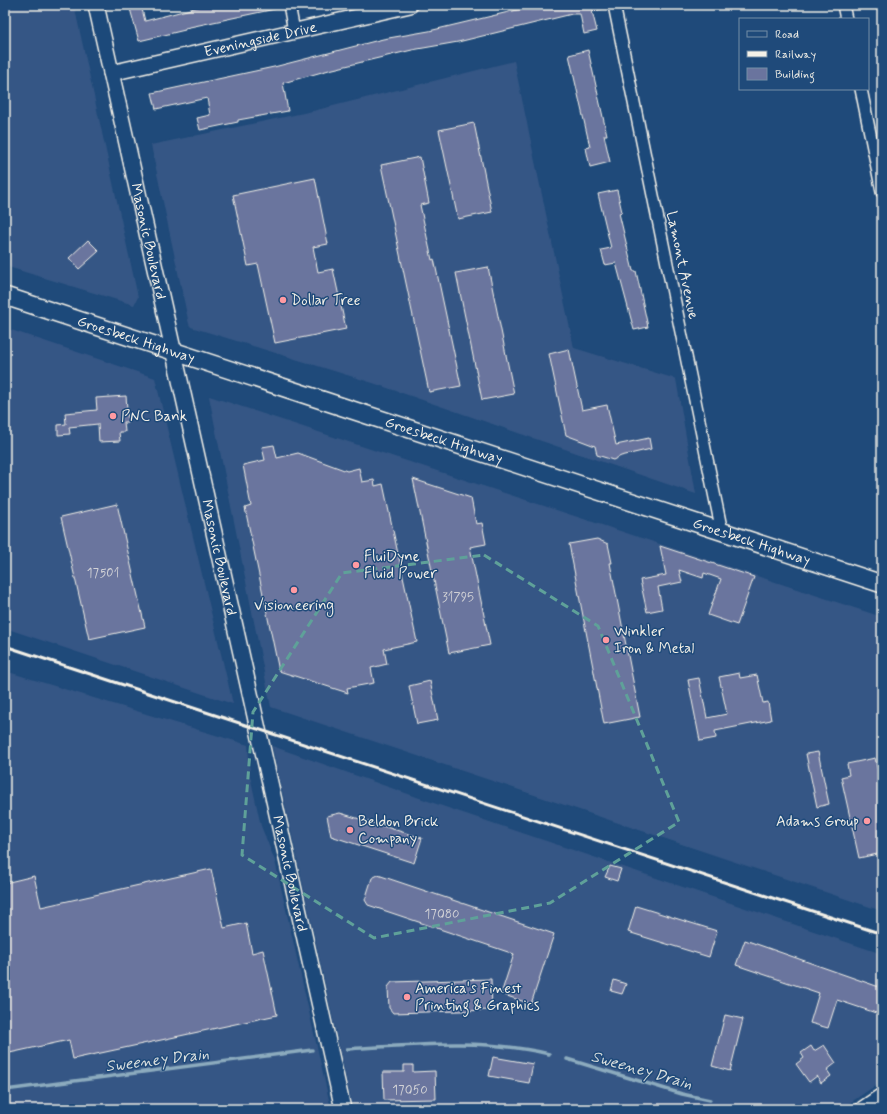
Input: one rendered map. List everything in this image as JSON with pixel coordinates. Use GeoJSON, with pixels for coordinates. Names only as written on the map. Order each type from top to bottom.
{"type":"FeatureCollection","features":[{"type":"Feature","properties":{"kind":"main road","name":"Groesbeck Highway"},"geometry":{"type":"LineString","coordinates":[[5,296],[882,584]]}},
{"type":"Feature","properties":{"kind":"street","name":"Masonic Boulevard"},"geometry":{"type":"LineString","coordinates":[[96,5],[343,1109]]}},
{"type":"Feature","properties":{"kind":"street"},"geometry":{"type":"LineString","coordinates":[[289,5],[294,31]]}},
{"type":"Feature","properties":{"kind":"street","name":"Eveningside Drive"},"geometry":{"type":"LineString","coordinates":[[111,73],[410,5]]}},
{"type":"Feature","properties":{"kind":"street","name":"Lamont Avenue"},"geometry":{"type":"LineString","coordinates":[[614,5],[722,532]]}},
{"type":"Feature","properties":{"kind":"street"},"geometry":{"type":"LineString","coordinates":[[843,5],[846,18]]}},
{"type":"Feature","properties":{"kind":"street"},"geometry":{"type":"LineString","coordinates":[[861,90],[882,192]]}},
{"type":"Feature","properties":{"kind":"street"},"geometry":{"type":"LineString","coordinates":[[863,1109],[882,1096]]}},
{"type":"Feature","properties":{"kind":"highlighted area"},"geometry":{"type":"Polygon","coordinates":[[[484,555],[598,626],[679,822],[550,903],[374,938],[242,855],[253,712],[342,573],[484,555]]]}},
{"type":"Feature","properties":{"kind":"shaded area"},"geometry":{"type":"Polygon","coordinates":[[[5,5],[74,5],[138,297],[134,305],[5,266],[5,5]]]}},
{"type":"Feature","properties":{"kind":"shaded area"},"geometry":{"type":"Polygon","coordinates":[[[514,61],[574,348],[676,379],[696,494],[373,383],[191,327],[189,324],[151,145],[313,111],[514,61]]]}},
{"type":"Feature","properties":{"kind":"shaded area"},"geometry":{"type":"Polygon","coordinates":[[[5,328],[155,378],[233,704],[5,628],[5,328]]]}},
{"type":"Feature","properties":{"kind":"shaded area"},"geometry":{"type":"Polygon","coordinates":[[[209,396],[882,617],[882,911],[271,707],[209,396]]]}},
{"type":"Feature","properties":{"kind":"shaded area"},"geometry":{"type":"Polygon","coordinates":[[[5,671],[248,745],[250,776],[261,826],[275,861],[331,1109],[5,1109],[5,671]]]}},
{"type":"Feature","properties":{"kind":"shaded area"},"geometry":{"type":"Polygon","coordinates":[[[272,746],[445,807],[882,954],[882,1081],[841,1109],[353,1109],[272,746]]]}},
{"type":"Feature","properties":{"kind":"building"},"geometry":{"type":"Polygon","coordinates":[[[129,5],[141,5],[145,21],[206,5],[274,5],[275,9],[185,28],[185,30],[139,41],[129,5]]]}},
{"type":"Feature","properties":{"kind":"building"},"geometry":{"type":"Polygon","coordinates":[[[538,5],[602,5],[602,9],[592,11],[597,31],[584,34],[580,14],[572,14],[458,42],[412,50],[329,70],[283,83],[288,111],[238,120],[238,122],[200,130],[197,118],[210,115],[207,98],[156,109],[152,93],[274,67],[383,39],[429,31],[538,5]]]}},
{"type":"Feature","properties":{"kind":"building"},"geometry":{"type":"Polygon","coordinates":[[[588,50],[607,135],[604,135],[610,162],[590,167],[586,148],[590,147],[569,55],[588,50]]]}},
{"type":"Feature","properties":{"kind":"building"},"geometry":{"type":"Polygon","coordinates":[[[474,123],[492,212],[458,219],[439,130],[474,123]]]}},
{"type":"Feature","properties":{"kind":"building"},"geometry":{"type":"Polygon","coordinates":[[[420,157],[429,203],[420,205],[432,260],[434,259],[461,386],[429,392],[381,165],[420,157]]]}},
{"type":"Feature","properties":{"kind":"building"},"geometry":{"type":"Polygon","coordinates":[[[315,178],[328,244],[313,247],[318,272],[333,269],[346,329],[275,343],[258,264],[248,266],[233,195],[315,178]]]}},
{"type":"Feature","properties":{"kind":"building"},"geometry":{"type":"Polygon","coordinates":[[[617,190],[622,212],[619,213],[633,271],[636,271],[648,327],[634,330],[616,263],[605,265],[601,250],[611,248],[598,194],[617,190]]]}},
{"type":"Feature","properties":{"kind":"building"},"geometry":{"type":"Polygon","coordinates":[[[88,240],[99,251],[79,269],[69,258],[88,240]]]}},
{"type":"Feature","properties":{"kind":"building"},"geometry":{"type":"Polygon","coordinates":[[[488,267],[514,394],[482,400],[456,273],[488,267]]]}},
{"type":"Feature","properties":{"kind":"building"},"geometry":{"type":"Polygon","coordinates":[[[569,349],[582,410],[607,405],[616,445],[649,438],[651,449],[621,456],[613,460],[597,455],[595,446],[566,435],[549,354],[569,349]]]}},
{"type":"Feature","properties":{"kind":"building","name":"PNC Bank"},"geometry":{"type":"Polygon","coordinates":[[[126,396],[128,422],[124,422],[125,432],[119,432],[120,441],[99,442],[98,424],[69,427],[70,434],[58,435],[58,425],[66,424],[65,413],[97,410],[96,398],[126,396]]]}},
{"type":"Feature","properties":{"kind":"building"},"geometry":{"type":"Polygon","coordinates":[[[274,445],[277,458],[298,453],[347,471],[359,468],[362,482],[374,480],[375,486],[383,484],[417,642],[384,649],[387,664],[371,668],[374,683],[347,688],[348,693],[279,671],[245,508],[251,506],[243,465],[265,460],[262,447],[274,445]]]}},
{"type":"Feature","properties":{"kind":"building"},"geometry":{"type":"Polygon","coordinates":[[[413,479],[471,498],[476,524],[482,523],[486,544],[470,547],[490,645],[449,653],[413,479]]]}},
{"type":"Feature","properties":{"kind":"building"},"geometry":{"type":"Polygon","coordinates":[[[117,504],[145,627],[89,639],[61,517],[117,504]]]}},
{"type":"Feature","properties":{"kind":"building","name":"Winkler Iron & Metal"},"geometry":{"type":"Polygon","coordinates":[[[597,539],[608,544],[612,563],[610,563],[640,717],[604,724],[569,544],[597,539]]]}},
{"type":"Feature","properties":{"kind":"building"},"geometry":{"type":"Polygon","coordinates":[[[660,546],[754,577],[737,625],[708,615],[721,579],[704,573],[703,578],[679,570],[682,582],[658,587],[662,609],[647,612],[640,580],[666,575],[660,546]]]}},
{"type":"Feature","properties":{"kind":"building"},"geometry":{"type":"Polygon","coordinates":[[[739,673],[740,678],[757,675],[763,703],[768,702],[771,720],[715,731],[716,738],[700,741],[688,680],[699,678],[707,718],[727,714],[719,677],[739,673]]]}},
{"type":"Feature","properties":{"kind":"building"},"geometry":{"type":"Polygon","coordinates":[[[430,681],[438,720],[417,724],[409,686],[430,681]]]}},
{"type":"Feature","properties":{"kind":"building"},"geometry":{"type":"Polygon","coordinates":[[[818,752],[829,804],[817,807],[806,754],[818,752]]]}},
{"type":"Feature","properties":{"kind":"building","name":"Adams Group"},"geometry":{"type":"Polygon","coordinates":[[[875,758],[882,790],[882,853],[859,858],[841,777],[849,775],[847,764],[875,758]]]}},
{"type":"Feature","properties":{"kind":"building"},"geometry":{"type":"Polygon","coordinates":[[[340,813],[422,838],[414,863],[331,836],[327,816],[340,813]]]}},
{"type":"Feature","properties":{"kind":"building"},"geometry":{"type":"Polygon","coordinates":[[[610,866],[621,869],[617,881],[605,877],[610,866]]]}},
{"type":"Feature","properties":{"kind":"building"},"geometry":{"type":"Polygon","coordinates":[[[211,869],[224,928],[246,923],[252,953],[263,950],[277,1015],[73,1059],[69,1040],[5,1054],[5,883],[34,876],[41,907],[211,869]]]}},
{"type":"Feature","properties":{"kind":"building"},"geometry":{"type":"Polygon","coordinates":[[[378,875],[554,934],[531,1004],[501,994],[514,954],[368,905],[365,900],[372,878],[378,875]]]}},
{"type":"Feature","properties":{"kind":"building"},"geometry":{"type":"Polygon","coordinates":[[[636,906],[717,931],[709,957],[628,932],[636,906]]]}},
{"type":"Feature","properties":{"kind":"building"},"geometry":{"type":"Polygon","coordinates":[[[745,940],[882,988],[882,1015],[837,1000],[828,1028],[810,1023],[819,993],[736,965],[745,940]]]}},
{"type":"Feature","properties":{"kind":"building"},"geometry":{"type":"Polygon","coordinates":[[[491,979],[492,1010],[393,1013],[389,1008],[388,987],[392,982],[491,979]]]}},
{"type":"Feature","properties":{"kind":"building"},"geometry":{"type":"Polygon","coordinates":[[[614,980],[626,984],[622,994],[611,991],[614,980]]]}},
{"type":"Feature","properties":{"kind":"building"},"geometry":{"type":"Polygon","coordinates":[[[725,1015],[743,1019],[730,1071],[712,1066],[725,1015]]]}},
{"type":"Feature","properties":{"kind":"building"},"geometry":{"type":"Polygon","coordinates":[[[824,1045],[836,1063],[827,1070],[831,1076],[821,1083],[817,1076],[809,1082],[796,1064],[804,1058],[801,1053],[811,1046],[814,1051],[824,1045]]]}},
{"type":"Feature","properties":{"kind":"building"},"geometry":{"type":"Polygon","coordinates":[[[493,1057],[533,1064],[529,1083],[489,1076],[493,1057]]]}},
{"type":"Feature","properties":{"kind":"building"},"geometry":{"type":"Polygon","coordinates":[[[404,1065],[413,1065],[413,1072],[435,1071],[436,1099],[384,1100],[383,1072],[404,1072],[404,1065]]]}},
{"type":"Feature","properties":{"kind":"waterway","name":"Sweeney Drain"},"geometry":{"type":"LineString","coordinates":[[347,1049],[474,1044],[524,1049],[549,1054]]}},
{"type":"Feature","properties":{"kind":"waterway","name":"Sweeney Drain"},"geometry":{"type":"LineString","coordinates":[[5,1090],[312,1050]]}},
{"type":"Feature","properties":{"kind":"waterway","name":"Sweeney Drain"},"geometry":{"type":"LineString","coordinates":[[567,1059],[682,1094],[710,1100]]}},
{"type":"Feature","properties":{"kind":"railway"},"geometry":{"type":"LineString","coordinates":[[5,646],[882,934]]}},
{"type":"Feature","properties":{"kind":"place","name":"Dollar Tree"},"geometry":{"type":"Point","coordinates":[283,300]}},
{"type":"Feature","properties":{"kind":"place","name":"PNC Bank"},"geometry":{"type":"Point","coordinates":[113,416]}},
{"type":"Feature","properties":{"kind":"place","name":"FluiDyne Fluid Power"},"geometry":{"type":"Point","coordinates":[356,565]}},
{"type":"Feature","properties":{"kind":"place","name":"Visioneering"},"geometry":{"type":"Point","coordinates":[294,590]}},
{"type":"Feature","properties":{"kind":"place","name":"Winkler Iron & Metal"},"geometry":{"type":"Point","coordinates":[606,640]}},
{"type":"Feature","properties":{"kind":"place","name":"Adams Group"},"geometry":{"type":"Point","coordinates":[867,821]}},
{"type":"Feature","properties":{"kind":"place","name":"Beldon Brick Company"},"geometry":{"type":"Point","coordinates":[350,830]}},
{"type":"Feature","properties":{"kind":"place","name":"America's Finest Printing & Graphics"},"geometry":{"type":"Point","coordinates":[407,997]}}]}
